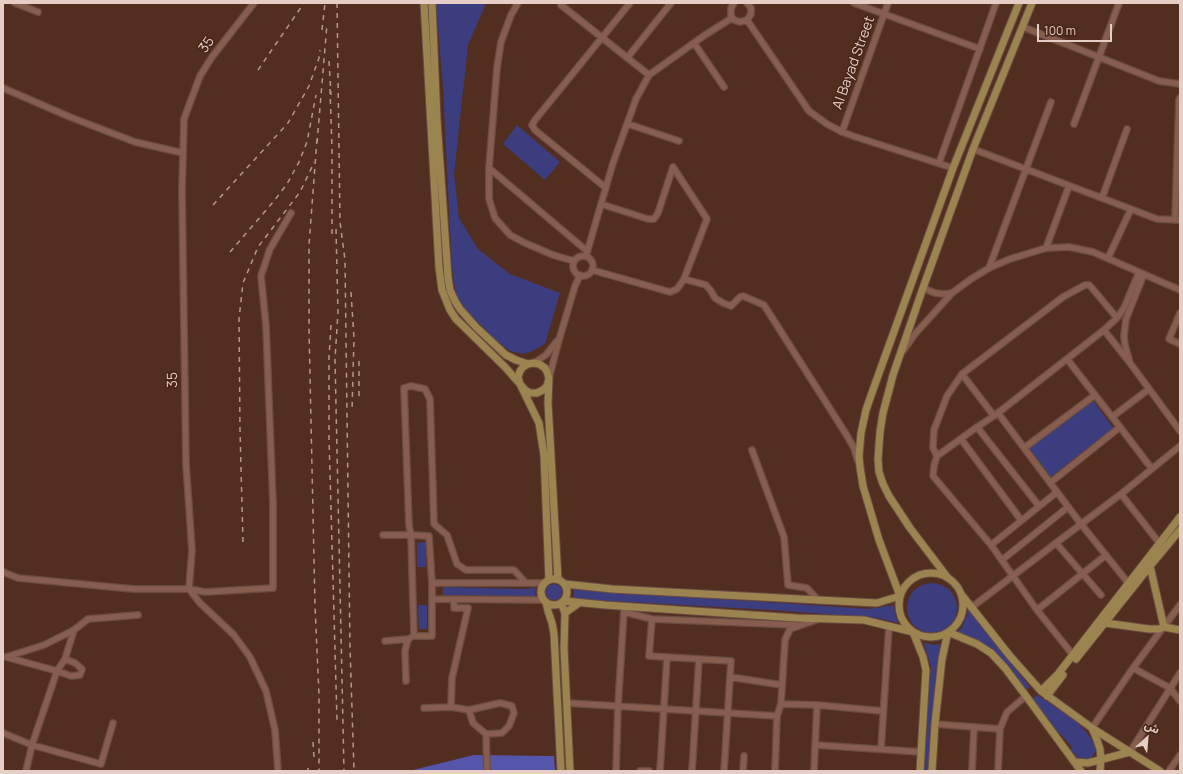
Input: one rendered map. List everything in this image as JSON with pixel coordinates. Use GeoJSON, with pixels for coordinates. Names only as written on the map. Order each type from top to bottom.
{"type":"FeatureCollection","features":[{"type":"Feature","properties":{"kind":"main road"},"geometry":{"type":"LineString","coordinates":[[424,3],[439,267],[442,290],[450,310],[456,319],[505,366],[525,390],[530,393],[537,393],[547,386],[549,378]]}},
{"type":"Feature","properties":{"kind":"main road"},"geometry":{"type":"LineString","coordinates":[[432,3],[437,120],[450,290],[460,309],[476,328],[501,351],[516,360],[539,364],[545,368],[547,372],[549,378],[548,403],[558,579]]}},
{"type":"Feature","properties":{"kind":"main road"},"geometry":{"type":"LineString","coordinates":[[900,596],[879,540],[863,486],[859,444],[862,427],[866,410],[954,168],[1019,3]]}},
{"type":"Feature","properties":{"kind":"main road"},"geometry":{"type":"LineString","coordinates":[[1032,3],[972,149],[891,381],[883,413],[878,446],[879,472],[889,496],[910,528],[1010,656],[1041,691],[1092,728],[1160,771]]}},
{"type":"Feature","properties":{"kind":"main road"},"geometry":{"type":"LineString","coordinates":[[531,363],[523,367],[518,377],[539,423],[544,455],[547,581],[541,589],[554,634],[561,771]]}},
{"type":"Feature","properties":{"kind":"main road"},"geometry":{"type":"LineString","coordinates":[[1041,691],[1058,674],[1180,517]]}},
{"type":"Feature","properties":{"kind":"main road"},"geometry":{"type":"LineString","coordinates":[[1047,696],[1180,530]]}},
{"type":"Feature","properties":{"kind":"main road"},"geometry":{"type":"LineString","coordinates":[[1150,566],[1164,627]]}},
{"type":"Feature","properties":{"kind":"main road"},"geometry":{"type":"LineString","coordinates":[[920,771],[926,670],[923,657],[913,632],[906,625],[898,606],[904,587],[919,575],[929,573],[939,574],[948,578]]}},
{"type":"Feature","properties":{"kind":"main road"},"geometry":{"type":"LineString","coordinates":[[547,581],[558,579],[565,584],[620,589],[878,603],[900,596]]}},
{"type":"Feature","properties":{"kind":"main road"},"geometry":{"type":"LineString","coordinates":[[565,584],[567,593],[562,602],[565,613],[564,648],[570,771]]}},
{"type":"Feature","properties":{"kind":"main road"},"geometry":{"type":"LineString","coordinates":[[545,601],[553,605],[562,602],[624,609],[864,620],[913,632],[922,636],[931,637],[940,636],[948,632],[956,625],[962,616],[963,605],[961,594]]}},
{"type":"Feature","properties":{"kind":"main road"},"geometry":{"type":"LineString","coordinates":[[565,613],[579,603]]}},
{"type":"Feature","properties":{"kind":"main road"},"geometry":{"type":"LineString","coordinates":[[1105,623],[1150,629],[1159,629],[1164,627],[1180,630]]}},
{"type":"Feature","properties":{"kind":"main road"},"geometry":{"type":"LineString","coordinates":[[948,632],[977,644],[991,653],[1005,668],[1081,771]]}},
{"type":"Feature","properties":{"kind":"main road"},"geometry":{"type":"LineString","coordinates":[[932,771],[942,659],[948,632]]}},
{"type":"Feature","properties":{"kind":"main road"},"geometry":{"type":"LineString","coordinates":[[1092,728],[1097,740],[1101,759],[1100,771]]}},
{"type":"Feature","properties":{"kind":"main road"},"geometry":{"type":"LineString","coordinates":[[1075,762],[1088,763],[1130,752]]}},
{"type":"Feature","properties":{"kind":"street"},"geometry":{"type":"LineString","coordinates":[[15,3],[38,12]]}},
{"type":"Feature","properties":{"kind":"street","name":"35"},"geometry":{"type":"LineString","coordinates":[[189,589],[192,550],[186,464],[182,190],[184,119],[200,76],[212,57],[254,3]]}},
{"type":"Feature","properties":{"kind":"street"},"geometry":{"type":"LineString","coordinates":[[518,3],[501,42],[497,68],[489,168],[489,199],[495,218],[510,235],[524,243],[553,255],[574,261]]}},
{"type":"Feature","properties":{"kind":"street"},"geometry":{"type":"LineString","coordinates":[[606,188],[535,130],[532,125],[630,3]]}},
{"type":"Feature","properties":{"kind":"street"},"geometry":{"type":"LineString","coordinates":[[627,58],[671,3]]}},
{"type":"Feature","properties":{"kind":"street"},"geometry":{"type":"LineString","coordinates":[[734,3],[730,10],[732,18],[740,22],[747,20],[751,14],[750,4]]}},
{"type":"Feature","properties":{"kind":"street"},"geometry":{"type":"LineString","coordinates":[[854,3],[980,50]]}},
{"type":"Feature","properties":{"kind":"street","name":"Al Bayad Street"},"geometry":{"type":"LineString","coordinates":[[842,132],[888,3]]}},
{"type":"Feature","properties":{"kind":"street"},"geometry":{"type":"LineString","coordinates":[[939,163],[996,3]]}},
{"type":"Feature","properties":{"kind":"street"},"geometry":{"type":"LineString","coordinates":[[1074,124],[1119,3]]}},
{"type":"Feature","properties":{"kind":"street"},"geometry":{"type":"LineString","coordinates":[[561,5],[649,75]]}},
{"type":"Feature","properties":{"kind":"street"},"geometry":{"type":"LineString","coordinates":[[489,168],[586,253],[593,265],[592,270],[586,275],[577,274],[573,270],[574,261],[579,256],[586,253],[613,163],[636,99],[649,75],[732,18]]}},
{"type":"Feature","properties":{"kind":"street"},"geometry":{"type":"LineString","coordinates":[[747,20],[809,111],[827,124],[842,132],[881,146],[954,168]]}},
{"type":"Feature","properties":{"kind":"street"},"geometry":{"type":"LineString","coordinates":[[1023,27],[1159,81],[1180,84]]}},
{"type":"Feature","properties":{"kind":"street"},"geometry":{"type":"LineString","coordinates":[[694,43],[724,87]]}},
{"type":"Feature","properties":{"kind":"street"},"geometry":{"type":"LineString","coordinates":[[3,88],[70,117],[135,142],[183,153]]}},
{"type":"Feature","properties":{"kind":"street"},"geometry":{"type":"LineString","coordinates":[[972,149],[1157,219],[1178,220],[1180,98]]}},
{"type":"Feature","properties":{"kind":"street"},"geometry":{"type":"LineString","coordinates":[[989,268],[1051,102]]}},
{"type":"Feature","properties":{"kind":"street"},"geometry":{"type":"LineString","coordinates":[[628,124],[679,141]]}},
{"type":"Feature","properties":{"kind":"street"},"geometry":{"type":"LineString","coordinates":[[1102,198],[1127,129]]}},
{"type":"Feature","properties":{"kind":"street"},"geometry":{"type":"LineString","coordinates":[[592,270],[670,292],[677,288],[684,279],[707,219],[673,167],[658,213],[654,219],[648,219],[601,204]]}},
{"type":"Feature","properties":{"kind":"street"},"geometry":{"type":"LineString","coordinates":[[1046,248],[1069,186]]}},
{"type":"Feature","properties":{"kind":"street"},"geometry":{"type":"LineString","coordinates":[[1108,258],[1131,209]]}},
{"type":"Feature","properties":{"kind":"street"},"geometry":{"type":"LineString","coordinates":[[3,572],[18,578],[133,589],[189,589],[205,592],[273,588],[273,503],[266,326],[261,276],[270,249],[291,213]]}},
{"type":"Feature","properties":{"kind":"street"},"geometry":{"type":"LineString","coordinates":[[900,354],[915,334],[952,293],[989,268],[1015,257],[1046,248],[1069,248],[1093,252],[1180,290]]}},
{"type":"Feature","properties":{"kind":"street"},"geometry":{"type":"LineString","coordinates":[[937,456],[996,414],[1104,330],[1117,318],[1124,308],[1142,273]]}},
{"type":"Feature","properties":{"kind":"street"},"geometry":{"type":"LineString","coordinates":[[1130,363],[1125,345],[1124,332],[1126,319],[1142,273]]}},
{"type":"Feature","properties":{"kind":"street"},"geometry":{"type":"LineString","coordinates":[[549,378],[558,340],[575,286],[580,275]]}},
{"type":"Feature","properties":{"kind":"street"},"geometry":{"type":"LineString","coordinates":[[684,279],[706,285],[715,298],[731,306],[743,296],[764,305],[846,434],[854,448],[860,467]]}},
{"type":"Feature","properties":{"kind":"street"},"geometry":{"type":"LineString","coordinates":[[1073,655],[1037,610],[991,545],[933,476],[937,456],[934,448],[934,430],[947,396],[962,374],[1063,297],[1085,285],[1089,285],[1117,318]]}},
{"type":"Feature","properties":{"kind":"street"},"geometry":{"type":"LineString","coordinates":[[923,288],[940,294],[952,293]]}},
{"type":"Feature","properties":{"kind":"street"},"geometry":{"type":"LineString","coordinates":[[1180,313],[1169,340],[1180,344]]}},
{"type":"Feature","properties":{"kind":"street"},"geometry":{"type":"LineString","coordinates":[[1104,330],[1180,431]]}},
{"type":"Feature","properties":{"kind":"street"},"geometry":{"type":"LineString","coordinates":[[531,363],[546,355],[558,340]]}},
{"type":"Feature","properties":{"kind":"street"},"geometry":{"type":"LineString","coordinates":[[1066,359],[1152,469]]}},
{"type":"Feature","properties":{"kind":"street"},"geometry":{"type":"LineString","coordinates":[[962,374],[1024,448],[1081,524],[1129,584]]}},
{"type":"Feature","properties":{"kind":"street"},"geometry":{"type":"LineString","coordinates":[[414,636],[404,388],[411,386],[425,389],[430,399],[434,524],[446,535],[457,564],[466,570],[514,570],[526,583]]}},
{"type":"Feature","properties":{"kind":"street"},"geometry":{"type":"LineString","coordinates":[[1112,417],[1149,389]]}},
{"type":"Feature","properties":{"kind":"street"},"geometry":{"type":"LineString","coordinates":[[1024,448],[1095,395]]}},
{"type":"Feature","properties":{"kind":"street"},"geometry":{"type":"LineString","coordinates":[[977,427],[1039,506]]}},
{"type":"Feature","properties":{"kind":"street"},"geometry":{"type":"LineString","coordinates":[[1050,483],[1120,427]]}},
{"type":"Feature","properties":{"kind":"street"},"geometry":{"type":"LineString","coordinates":[[961,439],[1022,520]]}},
{"type":"Feature","properties":{"kind":"street"},"geometry":{"type":"LineString","coordinates":[[972,607],[1120,494],[1180,446]]}},
{"type":"Feature","properties":{"kind":"street"},"geometry":{"type":"LineString","coordinates":[[752,450],[784,537],[788,585],[807,588],[818,600]]}},
{"type":"Feature","properties":{"kind":"street"},"geometry":{"type":"LineString","coordinates":[[991,545],[1057,492]]}},
{"type":"Feature","properties":{"kind":"street"},"geometry":{"type":"LineString","coordinates":[[1120,494],[1160,544]]}},
{"type":"Feature","properties":{"kind":"street"},"geometry":{"type":"LineString","coordinates":[[1002,560],[1068,507]]}},
{"type":"Feature","properties":{"kind":"street"},"geometry":{"type":"LineString","coordinates":[[383,535],[429,536],[432,583],[432,636],[414,636],[408,639],[385,641]]}},
{"type":"Feature","properties":{"kind":"street"},"geometry":{"type":"LineString","coordinates":[[1056,543],[1101,594]]}},
{"type":"Feature","properties":{"kind":"street"},"geometry":{"type":"LineString","coordinates":[[1037,610],[1106,555]]}},
{"type":"Feature","properties":{"kind":"street"},"geometry":{"type":"LineString","coordinates":[[432,583],[526,583],[547,581]]}},
{"type":"Feature","properties":{"kind":"street"},"geometry":{"type":"LineString","coordinates":[[189,589],[200,602],[234,635],[250,657],[266,691],[275,730],[278,771]]}},
{"type":"Feature","properties":{"kind":"street"},"geometry":{"type":"LineString","coordinates":[[432,599],[545,601]]}},
{"type":"Feature","properties":{"kind":"street"},"geometry":{"type":"LineString","coordinates":[[451,707],[452,678],[468,608],[454,608],[454,599]]}},
{"type":"Feature","properties":{"kind":"street"},"geometry":{"type":"LineString","coordinates":[[1092,728],[1133,668],[1180,605]]}},
{"type":"Feature","properties":{"kind":"street"},"geometry":{"type":"LineString","coordinates":[[616,771],[618,706],[624,609],[652,619],[797,625]]}},
{"type":"Feature","properties":{"kind":"street"},"geometry":{"type":"LineString","coordinates":[[4,657],[44,645],[74,630],[88,619],[138,615]]}},
{"type":"Feature","properties":{"kind":"street"},"geometry":{"type":"LineString","coordinates":[[775,771],[777,716],[781,704],[785,640],[790,629],[797,625],[822,618]]}},
{"type":"Feature","properties":{"kind":"street"},"geometry":{"type":"LineString","coordinates":[[652,619],[649,656],[731,661],[724,771]]}},
{"type":"Feature","properties":{"kind":"street"},"geometry":{"type":"LineString","coordinates":[[881,749],[889,626]]}},
{"type":"Feature","properties":{"kind":"street"},"geometry":{"type":"LineString","coordinates":[[26,771],[32,745],[57,671],[65,659],[74,630]]}},
{"type":"Feature","properties":{"kind":"street"},"geometry":{"type":"LineString","coordinates":[[406,681],[406,651],[408,639]]}},
{"type":"Feature","properties":{"kind":"street"},"geometry":{"type":"LineString","coordinates":[[4,657],[72,676],[80,675],[82,669],[75,662],[65,659]]}},
{"type":"Feature","properties":{"kind":"street"},"geometry":{"type":"LineString","coordinates":[[660,771],[667,657]]}},
{"type":"Feature","properties":{"kind":"street"},"geometry":{"type":"LineString","coordinates":[[692,771],[699,659]]}},
{"type":"Feature","properties":{"kind":"street"},"geometry":{"type":"LineString","coordinates":[[1133,668],[1180,695]]}},
{"type":"Feature","properties":{"kind":"street"},"geometry":{"type":"LineString","coordinates":[[1130,752],[1172,690],[1180,675]]}},
{"type":"Feature","properties":{"kind":"street"},"geometry":{"type":"LineString","coordinates":[[730,677],[782,685]]}},
{"type":"Feature","properties":{"kind":"street"},"geometry":{"type":"LineString","coordinates":[[1172,690],[1180,701]]}},
{"type":"Feature","properties":{"kind":"street"},"geometry":{"type":"LineString","coordinates":[[998,771],[1000,729],[1007,712],[1026,696]]}},
{"type":"Feature","properties":{"kind":"street"},"geometry":{"type":"LineString","coordinates":[[567,702],[777,716]]}},
{"type":"Feature","properties":{"kind":"street"},"geometry":{"type":"LineString","coordinates":[[424,708],[451,707],[469,710],[500,703],[512,706],[514,714],[509,726],[502,732],[486,734],[473,723],[469,710]]}},
{"type":"Feature","properties":{"kind":"street"},"geometry":{"type":"LineString","coordinates":[[781,704],[817,705],[883,711]]}},
{"type":"Feature","properties":{"kind":"street"},"geometry":{"type":"LineString","coordinates":[[814,771],[817,705]]}},
{"type":"Feature","properties":{"kind":"street"},"geometry":{"type":"LineString","coordinates":[[3,733],[32,745],[101,764],[113,723]]}},
{"type":"Feature","properties":{"kind":"street"},"geometry":{"type":"LineString","coordinates":[[935,724],[1000,729]]}},
{"type":"Feature","properties":{"kind":"street"},"geometry":{"type":"LineString","coordinates":[[972,771],[974,727]]}},
{"type":"Feature","properties":{"kind":"street"},"geometry":{"type":"LineString","coordinates":[[486,734],[487,771]]}},
{"type":"Feature","properties":{"kind":"street"},"geometry":{"type":"LineString","coordinates":[[816,745],[921,752]]}},
{"type":"Feature","properties":{"kind":"street"},"geometry":{"type":"LineString","coordinates":[[1169,771],[1180,755]]}},
{"type":"Feature","properties":{"kind":"street"},"geometry":{"type":"LineString","coordinates":[[743,771],[744,756]]}},
{"type":"Feature","properties":{"kind":"street"},"geometry":{"type":"LineString","coordinates":[[640,771],[649,771]]}},
{"type":"Feature","properties":{"kind":"shaded area"},"geometry":{"type":"Polygon","coordinates":[[[436,3],[486,3],[468,45],[454,174],[459,218],[478,249],[510,274],[560,293],[545,344],[533,351],[523,354],[510,351],[497,341],[467,311],[456,295],[452,269],[443,88],[436,3]]]}},
{"type":"Feature","properties":{"kind":"shaded area"},"geometry":{"type":"Polygon","coordinates":[[[517,125],[560,162],[545,180],[503,144],[517,125]]]}},
{"type":"Feature","properties":{"kind":"shaded area"},"geometry":{"type":"Polygon","coordinates":[[[1093,400],[1113,428],[1051,477],[1028,447],[1093,400]]]}},
{"type":"Feature","properties":{"kind":"shaded area"},"geometry":{"type":"Polygon","coordinates":[[[426,542],[426,567],[417,567],[417,543],[426,542]]]}},
{"type":"Feature","properties":{"kind":"shaded area"},"geometry":{"type":"Polygon","coordinates":[[[937,583],[942,584],[950,590],[956,598],[956,618],[950,626],[942,632],[927,633],[922,632],[914,626],[908,618],[907,603],[908,598],[914,590],[922,584],[937,583]]]}},
{"type":"Feature","properties":{"kind":"shaded area"},"geometry":{"type":"Polygon","coordinates":[[[554,584],[560,586],[562,592],[560,598],[554,600],[548,598],[546,592],[548,586],[554,584]]]}},
{"type":"Feature","properties":{"kind":"shaded area"},"geometry":{"type":"Polygon","coordinates":[[[443,587],[526,589],[536,587],[535,594],[537,598],[526,596],[443,595],[443,587]]]}},
{"type":"Feature","properties":{"kind":"shaded area"},"geometry":{"type":"Polygon","coordinates":[[[574,589],[869,609],[894,605],[898,623],[877,618],[773,610],[574,599],[574,589]]]}},
{"type":"Feature","properties":{"kind":"shaded area"},"geometry":{"type":"Polygon","coordinates":[[[418,605],[427,605],[427,629],[419,629],[418,605]]]}},
{"type":"Feature","properties":{"kind":"shaded area"},"geometry":{"type":"Polygon","coordinates":[[[968,609],[1030,687],[1027,690],[1003,660],[982,642],[957,632],[961,629],[967,616],[968,609]]]}},
{"type":"Feature","properties":{"kind":"shaded area"},"geometry":{"type":"Polygon","coordinates":[[[924,643],[935,645],[942,644],[936,670],[928,771],[923,771],[931,667],[924,643]]]}},
{"type":"Feature","properties":{"kind":"shaded area"},"geometry":{"type":"Polygon","coordinates":[[[1037,695],[1078,723],[1087,733],[1095,746],[1095,752],[1091,758],[1086,760],[1078,758],[1071,750],[1072,747],[1060,733],[1057,734],[1034,703],[1034,698],[1037,695]]]}},
{"type":"Feature","properties":{"kind":"shaded area"},"geometry":{"type":"Polygon","coordinates":[[[474,755],[554,756],[555,771],[409,771],[474,755]]]}},
{"type":"Feature","properties":{"kind":"railway"},"geometry":{"type":"LineString","coordinates":[[258,70],[304,3]]}},
{"type":"Feature","properties":{"kind":"railway"},"geometry":{"type":"LineString","coordinates":[[322,30],[325,3]]}},
{"type":"Feature","properties":{"kind":"railway"},"geometry":{"type":"LineString","coordinates":[[337,3],[340,222],[345,260],[350,647],[354,771]]}},
{"type":"Feature","properties":{"kind":"railway"},"geometry":{"type":"LineString","coordinates":[[317,143],[327,24]]}},
{"type":"Feature","properties":{"kind":"railway"},"geometry":{"type":"LineString","coordinates":[[213,205],[288,123],[309,86],[319,58],[320,50]]}},
{"type":"Feature","properties":{"kind":"railway"},"geometry":{"type":"LineString","coordinates":[[329,61],[331,95]]}},
{"type":"Feature","properties":{"kind":"railway"},"geometry":{"type":"LineString","coordinates":[[330,89],[332,235]]}},
{"type":"Feature","properties":{"kind":"railway"},"geometry":{"type":"LineString","coordinates":[[230,252],[287,184],[299,162],[307,142],[316,95]]}},
{"type":"Feature","properties":{"kind":"railway"},"geometry":{"type":"LineString","coordinates":[[317,139],[309,245],[309,329],[315,606],[319,695],[319,771]]}},
{"type":"Feature","properties":{"kind":"railway"},"geometry":{"type":"LineString","coordinates":[[243,542],[239,319],[243,283],[258,247],[300,192],[313,162]]}},
{"type":"Feature","properties":{"kind":"railway"},"geometry":{"type":"LineString","coordinates":[[336,229],[338,312],[335,359],[344,771]]}},
{"type":"Feature","properties":{"kind":"railway"},"geometry":{"type":"LineString","coordinates":[[351,292],[354,338],[352,410]]}},
{"type":"Feature","properties":{"kind":"railway"},"geometry":{"type":"LineString","coordinates":[[331,325],[329,357],[329,438],[337,721]]}},
{"type":"Feature","properties":{"kind":"railway"},"geometry":{"type":"LineString","coordinates":[[359,361],[359,397]]}},
{"type":"Feature","properties":{"kind":"railway"},"geometry":{"type":"LineString","coordinates":[[313,742],[314,757]]}}]}
